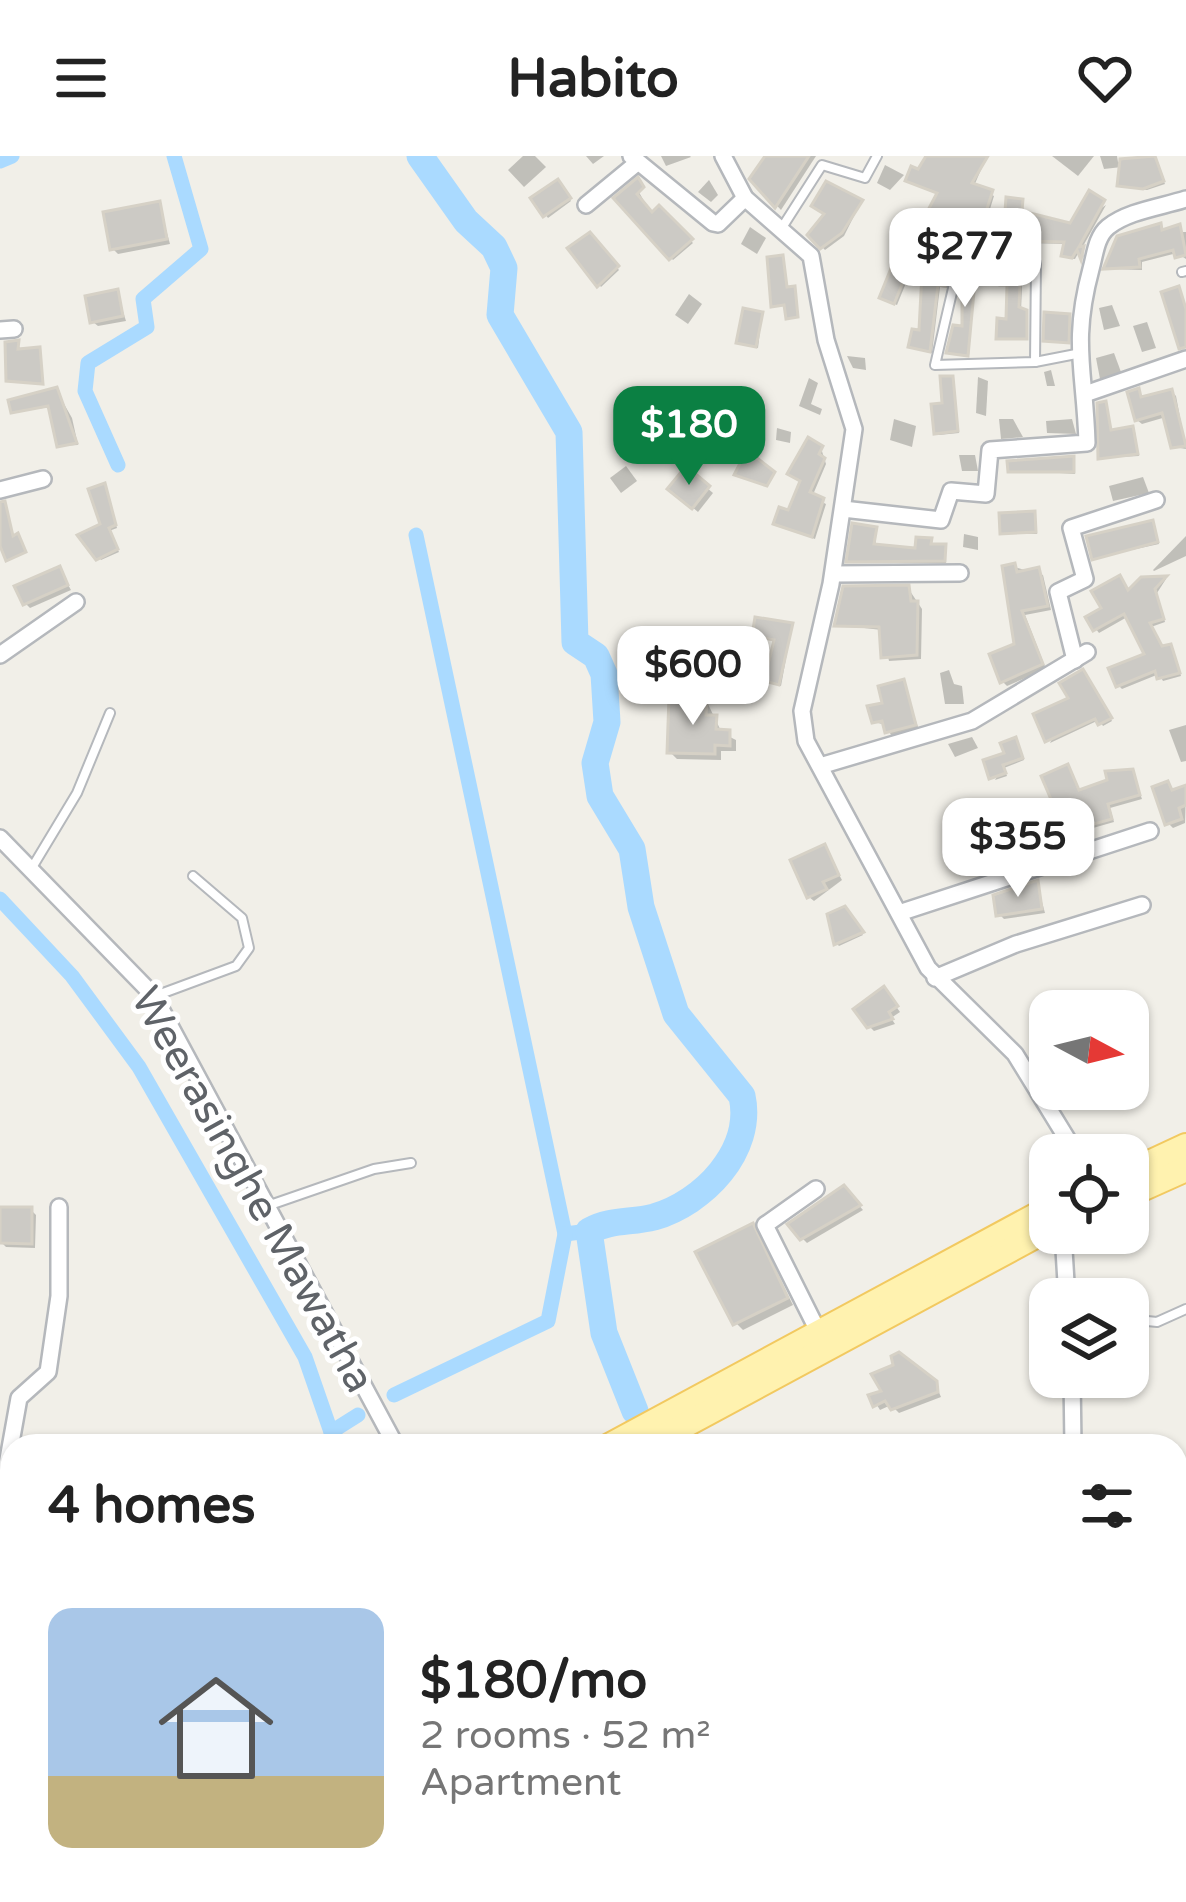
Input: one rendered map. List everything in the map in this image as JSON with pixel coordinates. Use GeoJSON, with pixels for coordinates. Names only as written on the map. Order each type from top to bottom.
{"type":"FeatureCollection","features":[{"type":"Feature","properties":{"kind":"main road"},"geometry":{"type":"LineString","coordinates":[[1149,1163],[1186,1146]]}},
{"type":"Feature","properties":{"kind":"main road"},"geometry":{"type":"LineString","coordinates":[[1149,1185],[1186,1168]]}},
{"type":"Feature","properties":{"kind":"main road"},"geometry":{"type":"LineString","coordinates":[[630,1434],[817,1329],[1029,1219]]}},
{"type":"Feature","properties":{"kind":"main road"},"geometry":{"type":"LineString","coordinates":[[668,1434],[1029,1239]]}},
{"type":"Feature","properties":{"kind":"street"},"geometry":{"type":"LineString","coordinates":[[723,156],[745,198],[783,226],[811,256],[826,340],[854,429],[832,574],[802,711],[806,741],[935,978],[987,1021],[1015,1054],[1065,1134]]}},
{"type":"Feature","properties":{"kind":"street"},"geometry":{"type":"LineString","coordinates":[[586,205],[634,159],[713,223],[718,224],[745,198]]}},
{"type":"Feature","properties":{"kind":"street"},"geometry":{"type":"LineString","coordinates":[[843,509],[941,520],[951,490],[986,494],[990,450],[1087,443],[1085,394],[1076,354],[1080,306],[1102,233],[1122,218],[1186,199]]}},
{"type":"Feature","properties":{"kind":"street"},"geometry":{"type":"LineString","coordinates":[[1085,394],[1186,359]]}},
{"type":"Feature","properties":{"kind":"street"},"geometry":{"type":"LineString","coordinates":[[0,490],[43,479]]}},
{"type":"Feature","properties":{"kind":"street"},"geometry":{"type":"LineString","coordinates":[[820,766],[972,721],[1081,656],[1058,592],[1085,579],[1071,528],[1156,500]]}},
{"type":"Feature","properties":{"kind":"street"},"geometry":{"type":"LineString","coordinates":[[832,574],[960,573]]}},
{"type":"Feature","properties":{"kind":"street"},"geometry":{"type":"LineString","coordinates":[[0,655],[76,602]]}},
{"type":"Feature","properties":{"kind":"street"},"geometry":{"type":"LineString","coordinates":[[899,914],[1150,831]]}},
{"type":"Feature","properties":{"kind":"street","name":"Weerasinghe Mawatha"},"geometry":{"type":"LineString","coordinates":[[0,838],[33,866],[154,996],[390,1434]]}},
{"type":"Feature","properties":{"kind":"street"},"geometry":{"type":"LineString","coordinates":[[935,978],[1016,944],[1142,905]]}},
{"type":"Feature","properties":{"kind":"street"},"geometry":{"type":"LineString","coordinates":[[816,1189],[765,1225],[817,1329]]}},
{"type":"Feature","properties":{"kind":"street"},"geometry":{"type":"LineString","coordinates":[[13,1434],[19,1398],[48,1372],[58,1296],[59,1207]]}},
{"type":"Feature","properties":{"kind":"street"},"geometry":{"type":"LineString","coordinates":[[1072,1398],[1073,1434]]}},
{"type":"Feature","properties":{"kind":"street"},"geometry":{"type":"LineString","coordinates":[[0,1559],[0,1682]]}},
{"type":"Feature","properties":{"kind":"lane"},"geometry":{"type":"LineString","coordinates":[[783,226],[822,165],[866,178],[877,156]]}},
{"type":"Feature","properties":{"kind":"lane"},"geometry":{"type":"LineString","coordinates":[[969,220],[935,365],[1035,362],[1076,354]]}},
{"type":"Feature","properties":{"kind":"lane"},"geometry":{"type":"LineString","coordinates":[[1035,362],[1036,263]]}},
{"type":"Feature","properties":{"kind":"lane"},"geometry":{"type":"LineString","coordinates":[[33,866],[77,793],[110,713]]}},
{"type":"Feature","properties":{"kind":"lane"},"geometry":{"type":"LineString","coordinates":[[154,996],[236,966],[249,948],[242,918],[193,876]]}},
{"type":"Feature","properties":{"kind":"lane"},"geometry":{"type":"LineString","coordinates":[[268,1206],[374,1169],[411,1163]]}},
{"type":"Feature","properties":{"kind":"lane"},"geometry":{"type":"LineString","coordinates":[[1149,1321],[1186,1309]]}},
{"type":"Feature","properties":{"kind":"building"},"geometry":{"type":"Polygon","coordinates":[[[765,156],[809,156],[775,208],[749,179],[765,156]]]}},
{"type":"Feature","properties":{"kind":"building"},"geometry":{"type":"Polygon","coordinates":[[[926,156],[988,156],[972,183],[993,190],[983,221],[962,213],[936,258],[951,260],[945,286],[938,285],[930,352],[908,347],[912,329],[919,330],[925,216],[937,193],[905,181],[911,166],[918,169],[926,156]]]}},
{"type":"Feature","properties":{"kind":"building"},"geometry":{"type":"Polygon","coordinates":[[[1155,156],[1164,181],[1143,189],[1117,186],[1120,159],[1155,156]]]}},
{"type":"Feature","properties":{"kind":"building"},"geometry":{"type":"Polygon","coordinates":[[[638,177],[644,187],[637,194],[652,212],[659,205],[693,239],[669,260],[613,198],[638,177]]]}},
{"type":"Feature","properties":{"kind":"building"},"geometry":{"type":"Polygon","coordinates":[[[558,179],[571,198],[543,217],[530,198],[558,179]]]}},
{"type":"Feature","properties":{"kind":"building"},"geometry":{"type":"Polygon","coordinates":[[[826,181],[863,200],[842,233],[820,249],[807,235],[824,214],[811,206],[826,181]]]}},
{"type":"Feature","properties":{"kind":"building"},"geometry":{"type":"Polygon","coordinates":[[[1089,190],[1105,200],[1079,247],[1084,246],[1081,260],[1077,250],[1072,258],[1061,256],[1064,242],[1022,241],[1019,307],[1027,310],[1027,339],[996,339],[997,318],[1006,319],[1007,285],[1000,285],[1006,197],[1023,199],[1022,211],[1070,223],[1089,190]]]}},
{"type":"Feature","properties":{"kind":"building"},"geometry":{"type":"Polygon","coordinates":[[[160,201],[167,239],[110,250],[103,212],[160,201]]]}},
{"type":"Feature","properties":{"kind":"building"},"geometry":{"type":"Polygon","coordinates":[[[911,219],[926,227],[894,304],[879,298],[911,219]]]}},
{"type":"Feature","properties":{"kind":"building"},"geometry":{"type":"Polygon","coordinates":[[[1161,223],[1162,230],[1180,224],[1186,255],[1175,258],[1173,250],[1139,259],[1140,267],[1103,269],[1117,236],[1161,223]]]}},
{"type":"Feature","properties":{"kind":"building"},"geometry":{"type":"Polygon","coordinates":[[[590,232],[619,266],[597,287],[567,248],[590,232]]]}},
{"type":"Feature","properties":{"kind":"building"},"geometry":{"type":"Polygon","coordinates":[[[971,247],[978,249],[968,356],[946,353],[953,325],[962,326],[962,287],[971,247]]]}},
{"type":"Feature","properties":{"kind":"building"},"geometry":{"type":"Polygon","coordinates":[[[783,255],[787,287],[795,286],[798,317],[786,319],[784,305],[771,307],[767,257],[783,255]]]}},
{"type":"Feature","properties":{"kind":"building"},"geometry":{"type":"Polygon","coordinates":[[[1179,286],[1186,309],[1186,347],[1179,349],[1161,292],[1179,286]]]}},
{"type":"Feature","properties":{"kind":"building"},"geometry":{"type":"Polygon","coordinates":[[[118,289],[123,316],[90,323],[85,296],[118,289]]]}},
{"type":"Feature","properties":{"kind":"building"},"geometry":{"type":"Polygon","coordinates":[[[743,308],[763,312],[756,347],[736,343],[743,308]]]}},
{"type":"Feature","properties":{"kind":"building"},"geometry":{"type":"Polygon","coordinates":[[[1044,312],[1070,314],[1069,343],[1043,341],[1044,312]]]}},
{"type":"Feature","properties":{"kind":"building"},"geometry":{"type":"Polygon","coordinates":[[[19,340],[18,349],[40,347],[43,384],[6,381],[5,342],[19,340]]]}},
{"type":"Feature","properties":{"kind":"building"},"geometry":{"type":"Polygon","coordinates":[[[940,376],[953,376],[958,431],[934,434],[931,404],[942,403],[940,376]]]}},
{"type":"Feature","properties":{"kind":"building"},"geometry":{"type":"Polygon","coordinates":[[[57,387],[77,443],[57,447],[48,406],[11,413],[8,400],[57,387]]]}},
{"type":"Feature","properties":{"kind":"building"},"geometry":{"type":"Polygon","coordinates":[[[1139,388],[1141,397],[1172,389],[1186,446],[1171,448],[1162,413],[1135,421],[1127,392],[1139,388]]]}},
{"type":"Feature","properties":{"kind":"building"},"geometry":{"type":"Polygon","coordinates":[[[1106,401],[1111,430],[1133,426],[1138,454],[1098,459],[1097,403],[1106,401]]]}},
{"type":"Feature","properties":{"kind":"building"},"geometry":{"type":"Polygon","coordinates":[[[808,437],[823,446],[819,454],[825,458],[810,492],[824,498],[812,537],[773,524],[779,507],[788,510],[800,481],[787,474],[808,437]]]}},
{"type":"Feature","properties":{"kind":"building"},"geometry":{"type":"Polygon","coordinates":[[[747,450],[775,472],[767,486],[734,475],[747,450]]]}},
{"type":"Feature","properties":{"kind":"building"},"geometry":{"type":"Polygon","coordinates":[[[1074,456],[1074,472],[1008,472],[1007,461],[1074,456]]]}},
{"type":"Feature","properties":{"kind":"building"},"geometry":{"type":"Polygon","coordinates":[[[686,466],[710,486],[692,509],[667,489],[686,466]]]}},
{"type":"Feature","properties":{"kind":"building"},"geometry":{"type":"Polygon","coordinates":[[[105,483],[116,525],[109,528],[118,549],[96,560],[77,535],[100,524],[88,489],[105,483]]]}},
{"type":"Feature","properties":{"kind":"building"},"geometry":{"type":"Polygon","coordinates":[[[5,501],[13,536],[18,533],[26,552],[6,561],[0,546],[0,502],[5,501]]]}},
{"type":"Feature","properties":{"kind":"building"},"geometry":{"type":"Polygon","coordinates":[[[1035,511],[1036,532],[1000,534],[999,513],[1035,511]]]}},
{"type":"Feature","properties":{"kind":"building"},"geometry":{"type":"Polygon","coordinates":[[[1153,520],[1158,542],[1092,560],[1086,536],[1153,520]]]}},
{"type":"Feature","properties":{"kind":"building"},"geometry":{"type":"Polygon","coordinates":[[[852,523],[877,527],[874,544],[915,548],[916,537],[932,538],[931,544],[946,544],[945,561],[846,562],[852,523]]]}},
{"type":"Feature","properties":{"kind":"building"},"geometry":{"type":"Polygon","coordinates":[[[1015,563],[1017,572],[1039,567],[1048,606],[1022,611],[1043,664],[1000,683],[989,654],[1014,644],[1002,566],[1015,563]]]}},
{"type":"Feature","properties":{"kind":"building"},"geometry":{"type":"Polygon","coordinates":[[[60,566],[68,585],[23,605],[14,586],[60,566]]]}},
{"type":"Feature","properties":{"kind":"building"},"geometry":{"type":"Polygon","coordinates":[[[1120,575],[1128,590],[1141,577],[1167,576],[1155,589],[1164,619],[1150,623],[1162,646],[1171,644],[1180,673],[1157,679],[1155,671],[1116,687],[1108,668],[1144,654],[1124,614],[1093,631],[1085,617],[1101,608],[1091,591],[1120,575]]]}},
{"type":"Feature","properties":{"kind":"building"},"geometry":{"type":"Polygon","coordinates":[[[909,585],[911,601],[918,601],[917,655],[881,658],[879,627],[834,626],[843,586],[909,585]]]}},
{"type":"Feature","properties":{"kind":"building"},"geometry":{"type":"Polygon","coordinates":[[[755,617],[793,623],[779,685],[764,681],[774,640],[752,636],[755,617]]]}},
{"type":"Feature","properties":{"kind":"building"},"geometry":{"type":"Polygon","coordinates":[[[731,638],[749,642],[743,669],[704,667],[709,646],[728,650],[731,638]]]}},
{"type":"Feature","properties":{"kind":"building"},"geometry":{"type":"Polygon","coordinates":[[[1083,669],[1112,718],[1098,725],[1095,719],[1045,742],[1033,714],[1068,698],[1059,683],[1083,669]]]}},
{"type":"Feature","properties":{"kind":"building"},"geometry":{"type":"Polygon","coordinates":[[[904,679],[916,725],[885,733],[882,721],[872,723],[867,706],[882,703],[878,686],[904,679]]]}},
{"type":"Feature","properties":{"kind":"building"},"geometry":{"type":"Polygon","coordinates":[[[669,697],[707,698],[706,715],[717,715],[716,729],[730,730],[730,746],[715,745],[715,754],[667,753],[669,697]]]}},
{"type":"Feature","properties":{"kind":"building"},"geometry":{"type":"Polygon","coordinates":[[[1016,737],[1023,758],[1003,765],[1006,773],[989,779],[983,760],[1004,753],[1000,743],[1016,737]]]}},
{"type":"Feature","properties":{"kind":"building"},"geometry":{"type":"Polygon","coordinates":[[[1068,764],[1079,790],[1107,780],[1105,771],[1133,769],[1140,795],[1108,804],[1112,819],[1065,832],[1041,776],[1068,764]]]}},
{"type":"Feature","properties":{"kind":"building"},"geometry":{"type":"Polygon","coordinates":[[[1168,781],[1172,790],[1186,785],[1186,805],[1179,808],[1182,819],[1165,825],[1152,787],[1168,781]]]}},
{"type":"Feature","properties":{"kind":"building"},"geometry":{"type":"Polygon","coordinates":[[[825,844],[839,875],[823,882],[827,889],[807,898],[790,860],[825,844]]]}},
{"type":"Feature","properties":{"kind":"building"},"geometry":{"type":"Polygon","coordinates":[[[1038,880],[1042,909],[996,916],[993,895],[1038,880]]]}},
{"type":"Feature","properties":{"kind":"building"},"geometry":{"type":"Polygon","coordinates":[[[845,906],[864,932],[834,945],[827,914],[845,906]]]}},
{"type":"Feature","properties":{"kind":"building"},"geometry":{"type":"Polygon","coordinates":[[[884,986],[898,1006],[889,1012],[893,1019],[867,1028],[853,1009],[884,986]]]}},
{"type":"Feature","properties":{"kind":"building"},"geometry":{"type":"Polygon","coordinates":[[[844,1185],[861,1205],[800,1240],[787,1224],[844,1185]]]}},
{"type":"Feature","properties":{"kind":"building"},"geometry":{"type":"Polygon","coordinates":[[[0,1207],[32,1207],[32,1244],[0,1243],[0,1207]]]}},
{"type":"Feature","properties":{"kind":"building"},"geometry":{"type":"Polygon","coordinates":[[[753,1223],[788,1298],[733,1325],[695,1252],[753,1223]]]}},
{"type":"Feature","properties":{"kind":"building"},"geometry":{"type":"Polygon","coordinates":[[[899,1352],[937,1381],[938,1392],[891,1410],[885,1401],[873,1407],[868,1395],[881,1391],[871,1374],[893,1365],[891,1356],[899,1352]]]}},
{"type":"Feature","properties":{"kind":"waterway"},"geometry":{"type":"LineString","coordinates":[[0,161],[12,156]]}},
{"type":"Feature","properties":{"kind":"waterway"},"geometry":{"type":"LineString","coordinates":[[118,465],[85,391],[88,363],[147,327],[143,299],[201,249],[174,156]]}},
{"type":"Feature","properties":{"kind":"waterway"},"geometry":{"type":"LineString","coordinates":[[420,156],[466,221],[494,247],[504,268],[500,315],[569,432],[575,642],[596,656],[604,674],[607,722],[595,763],[600,796],[632,849],[641,907],[676,1014],[742,1096],[740,1136],[732,1155],[707,1187],[654,1217],[589,1231],[604,1333],[635,1411]]}},
{"type":"Feature","properties":{"kind":"waterway"},"geometry":{"type":"LineString","coordinates":[[416,535],[565,1234],[589,1231]]}},
{"type":"Feature","properties":{"kind":"waterway"},"geometry":{"type":"LineString","coordinates":[[0,899],[72,976],[139,1067],[305,1357],[333,1434]]}},
{"type":"Feature","properties":{"kind":"waterway"},"geometry":{"type":"LineString","coordinates":[[394,1395],[548,1321],[565,1234]]}},
{"type":"Feature","properties":{"kind":"waterway"},"geometry":{"type":"LineString","coordinates":[[331,1432],[358,1415]]}}]}
